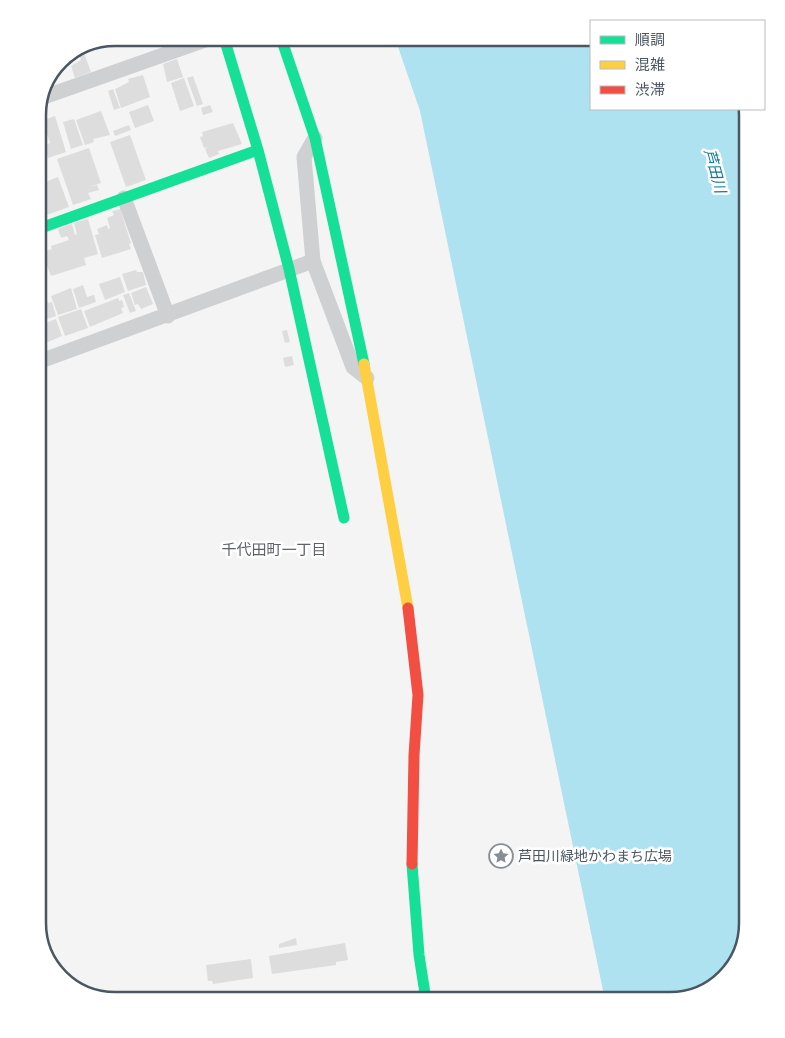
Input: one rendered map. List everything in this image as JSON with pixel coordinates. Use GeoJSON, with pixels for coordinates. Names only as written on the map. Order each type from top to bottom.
{"type":"FeatureCollection","features":[{"type":"Feature","properties":{"kind":"street"},"geometry":{"type":"LineString","coordinates":[[50,95],[188,46]]}},
{"type":"Feature","properties":{"kind":"street"},"geometry":{"type":"LineString","coordinates":[[226,46],[258,150],[289,269],[344,518]]}},
{"type":"Feature","properties":{"kind":"street"},"geometry":{"type":"LineString","coordinates":[[284,46],[314,138],[367,378],[409,612],[418,695],[414,755],[412,869],[419,955],[425,992]]}},
{"type":"Feature","properties":{"kind":"street"},"geometry":{"type":"LineString","coordinates":[[314,138],[304,158],[313,261],[353,367],[367,378]]}},
{"type":"Feature","properties":{"kind":"street"},"geometry":{"type":"LineString","coordinates":[[46,226],[258,150]]}},
{"type":"Feature","properties":{"kind":"street"},"geometry":{"type":"LineString","coordinates":[[124,198],[168,316]]}},
{"type":"Feature","properties":{"kind":"street"},"geometry":{"type":"LineString","coordinates":[[46,359],[168,316],[313,261]]}},
{"type":"Feature","properties":{"kind":"water","name":"芦田川"},"geometry":{"type":"Polygon","coordinates":[[[398,46],[590,46],[590,110],[738,110],[739,922],[732,953],[727,961],[715,975],[692,988],[670,992],[603,992],[420,111],[398,46]]]}},
{"type":"Feature","properties":{"kind":"building"},"geometry":{"type":"Polygon","coordinates":[[[84,54],[91,72],[75,78],[71,66],[81,60],[80,57],[84,54]]]}},
{"type":"Feature","properties":{"kind":"building"},"geometry":{"type":"Polygon","coordinates":[[[177,59],[183,77],[167,82],[163,64],[177,59]]]}},
{"type":"Feature","properties":{"kind":"building"},"geometry":{"type":"Polygon","coordinates":[[[143,75],[150,97],[121,108],[115,89],[129,82],[128,79],[143,75]]]}},
{"type":"Feature","properties":{"kind":"building"},"geometry":{"type":"Polygon","coordinates":[[[193,76],[203,104],[197,106],[187,78],[193,76]]]}},
{"type":"Feature","properties":{"kind":"building"},"geometry":{"type":"Polygon","coordinates":[[[184,78],[194,106],[180,111],[171,83],[184,78]]]}},
{"type":"Feature","properties":{"kind":"building"},"geometry":{"type":"Polygon","coordinates":[[[113,89],[120,108],[114,110],[108,91],[113,89]]]}},
{"type":"Feature","properties":{"kind":"building"},"geometry":{"type":"Polygon","coordinates":[[[148,105],[154,121],[135,128],[129,112],[148,105]]]}},
{"type":"Feature","properties":{"kind":"building"},"geometry":{"type":"Polygon","coordinates":[[[210,105],[213,112],[203,115],[201,108],[210,105]]]}},
{"type":"Feature","properties":{"kind":"building"},"geometry":{"type":"Polygon","coordinates":[[[101,111],[110,135],[93,139],[94,142],[85,145],[76,120],[101,111]]]}},
{"type":"Feature","properties":{"kind":"building"},"geometry":{"type":"Polygon","coordinates":[[[55,116],[66,152],[48,158],[46,145],[50,143],[46,134],[46,119],[55,116]]]}},
{"type":"Feature","properties":{"kind":"building"},"geometry":{"type":"Polygon","coordinates":[[[74,119],[83,145],[71,149],[63,122],[74,119]]]}},
{"type":"Feature","properties":{"kind":"building"},"geometry":{"type":"Polygon","coordinates":[[[233,123],[242,144],[218,151],[219,154],[209,158],[205,149],[208,147],[204,148],[200,137],[203,136],[202,132],[233,123]]]}},
{"type":"Feature","properties":{"kind":"building"},"geometry":{"type":"Polygon","coordinates":[[[129,125],[131,130],[115,136],[113,131],[129,125]]]}},
{"type":"Feature","properties":{"kind":"building"},"geometry":{"type":"Polygon","coordinates":[[[130,135],[146,180],[126,187],[110,142],[130,135]]]}},
{"type":"Feature","properties":{"kind":"building"},"geometry":{"type":"Polygon","coordinates":[[[89,148],[101,183],[86,188],[97,185],[99,190],[88,193],[91,199],[73,205],[57,159],[89,148]]]}},
{"type":"Feature","properties":{"kind":"building"},"geometry":{"type":"Polygon","coordinates":[[[58,177],[69,207],[46,215],[46,182],[58,177]]]}},
{"type":"Feature","properties":{"kind":"building"},"geometry":{"type":"Polygon","coordinates":[[[120,209],[131,243],[129,244],[131,249],[102,258],[95,235],[99,234],[97,229],[107,225],[108,229],[110,228],[107,218],[114,215],[112,211],[120,209]]]}},
{"type":"Feature","properties":{"kind":"building"},"geometry":{"type":"Polygon","coordinates":[[[88,219],[98,254],[84,258],[86,265],[51,276],[46,263],[46,251],[52,249],[51,246],[69,240],[67,236],[61,238],[58,229],[72,224],[75,235],[77,234],[74,223],[88,219]]]}},
{"type":"Feature","properties":{"kind":"building"},"geometry":{"type":"Polygon","coordinates":[[[136,270],[137,272],[143,272],[146,285],[128,291],[122,274],[136,270]]]}},
{"type":"Feature","properties":{"kind":"building"},"geometry":{"type":"Polygon","coordinates":[[[120,277],[125,292],[105,300],[99,284],[120,277]]]}},
{"type":"Feature","properties":{"kind":"building"},"geometry":{"type":"Polygon","coordinates":[[[83,285],[87,297],[94,295],[96,302],[79,308],[73,289],[83,285]]]}},
{"type":"Feature","properties":{"kind":"building"},"geometry":{"type":"Polygon","coordinates":[[[146,287],[153,304],[141,309],[138,304],[135,305],[131,293],[146,287]]]}},
{"type":"Feature","properties":{"kind":"building"},"geometry":{"type":"Polygon","coordinates":[[[71,288],[77,309],[58,315],[51,296],[71,288]]]}},
{"type":"Feature","properties":{"kind":"building"},"geometry":{"type":"Polygon","coordinates":[[[129,293],[136,311],[130,313],[123,295],[129,293]]]}},
{"type":"Feature","properties":{"kind":"building"},"geometry":{"type":"Polygon","coordinates":[[[118,298],[119,301],[122,300],[124,307],[121,308],[123,313],[90,327],[84,311],[118,298]]]}},
{"type":"Feature","properties":{"kind":"building"},"geometry":{"type":"Polygon","coordinates":[[[46,300],[48,303],[52,302],[56,316],[46,319],[46,300]]]}},
{"type":"Feature","properties":{"kind":"building"},"geometry":{"type":"Polygon","coordinates":[[[81,309],[88,328],[65,336],[58,317],[81,309]]]}},
{"type":"Feature","properties":{"kind":"building"},"geometry":{"type":"Polygon","coordinates":[[[56,319],[62,336],[46,343],[46,323],[56,319]]]}},
{"type":"Feature","properties":{"kind":"building"},"geometry":{"type":"Polygon","coordinates":[[[287,330],[290,342],[285,343],[282,331],[287,330]]]}},
{"type":"Feature","properties":{"kind":"building"},"geometry":{"type":"Polygon","coordinates":[[[292,356],[294,365],[285,367],[283,358],[292,356]]]}},
{"type":"Feature","properties":{"kind":"building"},"geometry":{"type":"Polygon","coordinates":[[[296,938],[297,945],[279,948],[279,944],[296,938]]]}},
{"type":"Feature","properties":{"kind":"building"},"geometry":{"type":"Polygon","coordinates":[[[345,943],[348,960],[336,962],[336,965],[272,974],[269,956],[345,943]]]}},
{"type":"Feature","properties":{"kind":"building"},"geometry":{"type":"Polygon","coordinates":[[[251,959],[253,978],[213,984],[212,981],[208,981],[206,965],[251,959]]]}},
{"type":"Feature","properties":{"kind":"traffic: fast"},"geometry":{"type":"LineString","coordinates":[[226,46],[258,150],[289,269],[344,518]]}},
{"type":"Feature","properties":{"kind":"traffic: fast"},"geometry":{"type":"LineString","coordinates":[[284,46],[315,138],[364,364]]}},
{"type":"Feature","properties":{"kind":"traffic: fast"},"geometry":{"type":"LineString","coordinates":[[46,226],[258,150]]}},
{"type":"Feature","properties":{"kind":"traffic: fast"},"geometry":{"type":"LineString","coordinates":[[412,864],[419,955],[425,992]]}},
{"type":"Feature","properties":{"kind":"traffic: slow"},"geometry":{"type":"LineString","coordinates":[[364,364],[408,608]]}},
{"type":"Feature","properties":{"kind":"traffic: jam"},"geometry":{"type":"LineString","coordinates":[[408,608],[418,695],[414,755],[412,864]]}},
{"type":"Feature","properties":{"kind":"place","name":"芦田川緑地かわまち広場"},"geometry":{"type":"Point","coordinates":[501,856]}},
{"type":"Feature","properties":{"kind":"district","name":"千代田町一丁目"},"geometry":{"type":"Point","coordinates":[274,550]}}]}
